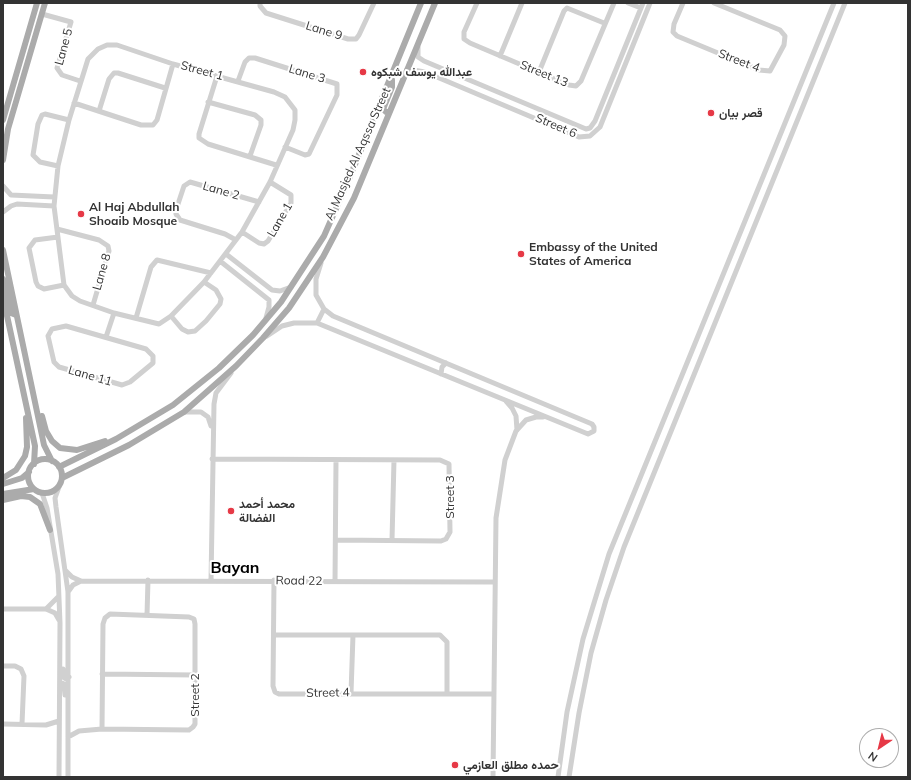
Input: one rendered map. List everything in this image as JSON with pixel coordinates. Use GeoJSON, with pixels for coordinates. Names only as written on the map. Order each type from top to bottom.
{"type":"FeatureCollection","features":[{"type":"Feature","properties":{"kind":"main road"},"geometry":{"type":"LineString","coordinates":[[3,120],[36,3]]}},
{"type":"Feature","properties":{"kind":"main road"},"geometry":{"type":"LineString","coordinates":[[8,129],[45,3]]}},
{"type":"Feature","properties":{"kind":"main road","name":"Al Masjed Al Aqssa Street"},"geometry":{"type":"LineString","coordinates":[[59,466],[151,420],[219,368],[265,321],[291,287],[324,236],[422,3]]}},
{"type":"Feature","properties":{"kind":"main road","name":"Al Masjed Al Aqssa Street"},"geometry":{"type":"LineString","coordinates":[[62,478],[129,445],[184,412],[236,366],[289,308],[323,257],[349,208],[435,3]]}},
{"type":"Feature","properties":{"kind":"main road"},"geometry":{"type":"LineString","coordinates":[[22,83],[19,80],[19,75],[30,37],[30,28]]}},
{"type":"Feature","properties":{"kind":"main road"},"geometry":{"type":"LineString","coordinates":[[389,112],[386,112],[383,109],[392,87],[392,74]]}},
{"type":"Feature","properties":{"kind":"main road"},"geometry":{"type":"LineString","coordinates":[[3,160],[17,86],[13,83]]}},
{"type":"Feature","properties":{"kind":"main road"},"geometry":{"type":"LineString","coordinates":[[349,179],[353,179],[355,184],[348,203],[349,208]]}},
{"type":"Feature","properties":{"kind":"main road"},"geometry":{"type":"LineString","coordinates":[[3,250],[45,448],[52,461]]}},
{"type":"Feature","properties":{"kind":"main road"},"geometry":{"type":"LineString","coordinates":[[3,279],[11,314],[16,315]]}},
{"type":"Feature","properties":{"kind":"main road"},"geometry":{"type":"LineString","coordinates":[[3,297],[34,446],[34,464],[29,472],[22,478],[3,484]]}},
{"type":"Feature","properties":{"kind":"main road"},"geometry":{"type":"LineString","coordinates":[[8,322],[12,321],[15,324],[21,354],[26,361]]}},
{"type":"Feature","properties":{"kind":"main road"},"geometry":{"type":"LineString","coordinates":[[32,386],[39,403],[46,431],[52,441],[60,448],[68,450],[84,449],[130,431]]}},
{"type":"Feature","properties":{"kind":"main road"},"geometry":{"type":"LineString","coordinates":[[3,478],[16,470],[25,456],[27,447],[26,407]]}},
{"type":"Feature","properties":{"kind":"main road"},"geometry":{"type":"LineString","coordinates":[[151,420],[148,427],[154,430]]}},
{"type":"Feature","properties":{"kind":"main road"},"geometry":{"type":"LineString","coordinates":[[29,472],[29,481],[34,489],[42,493],[51,492],[58,487],[62,478],[59,466],[52,461],[46,460],[34,464]]}},
{"type":"Feature","properties":{"kind":"main road"},"geometry":{"type":"LineString","coordinates":[[3,494],[34,489]]}},
{"type":"Feature","properties":{"kind":"main road"},"geometry":{"type":"LineString","coordinates":[[3,500],[21,496],[30,497],[40,504],[50,530]]}},
{"type":"Feature","properties":{"kind":"street","name":"Lane 9"},"geometry":{"type":"LineString","coordinates":[[260,3],[260,6],[266,13],[356,39],[374,3]]}},
{"type":"Feature","properties":{"kind":"street","name":"Street 13"},"geometry":{"type":"LineString","coordinates":[[477,3],[464,32],[464,39],[470,43],[569,85],[576,86],[581,81],[604,23],[614,3]]}},
{"type":"Feature","properties":{"kind":"street"},"geometry":{"type":"LineString","coordinates":[[500,56],[522,3]]}},
{"type":"Feature","properties":{"kind":"street"},"geometry":{"type":"LineString","coordinates":[[628,3],[642,6]]}},
{"type":"Feature","properties":{"kind":"street","name":"Street 6"},"geometry":{"type":"LineString","coordinates":[[407,69],[419,70],[433,75],[579,137],[590,136],[597,132],[650,3]]}},
{"type":"Feature","properties":{"kind":"street","name":"Street 4"},"geometry":{"type":"LineString","coordinates":[[683,3],[674,24],[673,32],[677,36],[758,70],[770,71],[784,45],[785,36],[780,30],[714,3]]}},
{"type":"Feature","properties":{"kind":"street"},"geometry":{"type":"LineString","coordinates":[[558,777],[567,712],[583,638],[609,554],[834,3]]}},
{"type":"Feature","properties":{"kind":"street"},"geometry":{"type":"LineString","coordinates":[[569,777],[579,713],[591,653],[620,559],[845,3]]}},
{"type":"Feature","properties":{"kind":"street","name":"Street 6"},"geometry":{"type":"LineString","coordinates":[[419,39],[417,51],[418,57],[437,67],[584,129],[593,126],[642,6]]}},
{"type":"Feature","properties":{"kind":"street"},"geometry":{"type":"LineString","coordinates":[[539,72],[564,11],[567,8],[604,23]]}},
{"type":"Feature","properties":{"kind":"street","name":"Lane 5"},"geometry":{"type":"LineString","coordinates":[[42,14],[71,22],[57,68],[62,75],[80,81]]}},
{"type":"Feature","properties":{"kind":"street","name":"Street 1"},"geometry":{"type":"LineString","coordinates":[[107,45],[117,45],[174,64],[238,81],[285,97],[291,103],[294,110],[295,120],[270,182],[242,232],[204,282],[171,316],[159,324],[92,305],[80,301],[72,296],[64,285],[54,197],[58,166],[69,120],[88,59],[98,49],[107,45]]}},
{"type":"Feature","properties":{"kind":"street","name":"Lane 3"},"geometry":{"type":"LineString","coordinates":[[238,81],[245,62],[249,58],[255,58],[337,84],[337,95],[309,154],[305,155],[285,147]]}},
{"type":"Feature","properties":{"kind":"street"},"geometry":{"type":"LineString","coordinates":[[74,103],[141,125],[153,125],[157,120],[165,88],[174,64]]}},
{"type":"Feature","properties":{"kind":"street"},"geometry":{"type":"LineString","coordinates":[[433,75],[437,67]]}},
{"type":"Feature","properties":{"kind":"street"},"geometry":{"type":"LineString","coordinates":[[99,111],[109,79],[114,73],[165,88]]}},
{"type":"Feature","properties":{"kind":"street"},"geometry":{"type":"LineString","coordinates":[[217,76],[208,102],[199,138],[208,144],[276,165]]}},
{"type":"Feature","properties":{"kind":"street"},"geometry":{"type":"LineString","coordinates":[[208,102],[255,115],[261,120],[261,125],[250,156]]}},
{"type":"Feature","properties":{"kind":"street"},"geometry":{"type":"LineString","coordinates":[[602,105],[607,108]]}},
{"type":"Feature","properties":{"kind":"street"},"geometry":{"type":"LineString","coordinates":[[58,166],[40,162],[33,155],[38,124],[40,118],[45,114],[69,120]]}},
{"type":"Feature","properties":{"kind":"street"},"geometry":{"type":"LineString","coordinates":[[784,124],[794,128]]}},
{"type":"Feature","properties":{"kind":"street","name":"Lane 2"},"geometry":{"type":"LineString","coordinates":[[236,240],[225,234],[180,220],[176,214],[176,210],[184,186],[190,182],[259,202]]}},
{"type":"Feature","properties":{"kind":"street","name":"Lane 1"},"geometry":{"type":"LineString","coordinates":[[242,232],[264,244],[268,241],[291,203],[291,195],[270,182]]}},
{"type":"Feature","properties":{"kind":"street"},"geometry":{"type":"LineString","coordinates":[[3,186],[11,195],[54,197]]}},
{"type":"Feature","properties":{"kind":"street"},"geometry":{"type":"LineString","coordinates":[[3,212],[11,206],[17,204],[54,206]]}},
{"type":"Feature","properties":{"kind":"street","name":"Lane 8"},"geometry":{"type":"LineString","coordinates":[[57,229],[99,240],[108,246],[109,251],[92,305]]}},
{"type":"Feature","properties":{"kind":"street"},"geometry":{"type":"LineString","coordinates":[[58,237],[35,240],[29,248],[38,286],[44,289],[64,285]]}},
{"type":"Feature","properties":{"kind":"street"},"geometry":{"type":"LineString","coordinates":[[226,254],[272,290],[280,291],[291,287]]}},
{"type":"Feature","properties":{"kind":"street"},"geometry":{"type":"LineString","coordinates":[[263,338],[288,324],[300,322],[317,324],[588,434],[592,433],[594,429],[592,424],[332,316],[324,309],[316,295],[315,285],[323,257]]}},
{"type":"Feature","properties":{"kind":"street"},"geometry":{"type":"LineString","coordinates":[[136,318],[151,267],[157,260],[159,259],[211,273]]}},
{"type":"Feature","properties":{"kind":"street"},"geometry":{"type":"LineString","coordinates":[[220,261],[269,300],[269,307],[265,321]]}},
{"type":"Feature","properties":{"kind":"street"},"geometry":{"type":"LineString","coordinates":[[171,316],[182,329],[188,332],[195,331],[206,321],[220,304],[221,299],[216,290],[204,282]]}},
{"type":"Feature","properties":{"kind":"street"},"geometry":{"type":"LineString","coordinates":[[317,324],[324,309]]}},
{"type":"Feature","properties":{"kind":"street"},"geometry":{"type":"LineString","coordinates":[[106,337],[114,312]]}},
{"type":"Feature","properties":{"kind":"street","name":"Lane 11"},"geometry":{"type":"LineString","coordinates":[[66,326],[106,337],[146,349],[153,356],[153,363],[130,382],[122,385],[118,384],[59,367],[54,362],[48,336],[52,329],[66,326]]}},
{"type":"Feature","properties":{"kind":"street"},"geometry":{"type":"LineString","coordinates":[[441,374],[441,369],[446,363]]}},
{"type":"Feature","properties":{"kind":"street"},"geometry":{"type":"LineString","coordinates":[[211,581],[212,431],[215,396],[236,366]]}},
{"type":"Feature","properties":{"kind":"street"},"geometry":{"type":"LineString","coordinates":[[502,399],[510,405],[514,412],[516,431]]}},
{"type":"Feature","properties":{"kind":"street"},"geometry":{"type":"LineString","coordinates":[[184,412],[198,411],[205,414],[210,422],[212,431]]}},
{"type":"Feature","properties":{"kind":"street"},"geometry":{"type":"LineString","coordinates":[[493,777],[494,582],[497,510],[505,460],[516,431],[523,423],[531,418],[549,418]]}},
{"type":"Feature","properties":{"kind":"street","name":"Street 3"},"geometry":{"type":"LineString","coordinates":[[212,459],[336,461],[440,460],[449,464],[450,532],[446,539],[441,541],[336,540]]}},
{"type":"Feature","properties":{"kind":"street"},"geometry":{"type":"LineString","coordinates":[[392,540],[394,460]]}},
{"type":"Feature","properties":{"kind":"street"},"geometry":{"type":"LineString","coordinates":[[335,582],[336,461]]}},
{"type":"Feature","properties":{"kind":"street"},"geometry":{"type":"LineString","coordinates":[[58,487],[55,498],[68,592],[69,677],[67,716]]}},
{"type":"Feature","properties":{"kind":"street"},"geometry":{"type":"LineString","coordinates":[[42,493],[47,508],[58,574],[60,623],[58,730],[59,777]]}},
{"type":"Feature","properties":{"kind":"street"},"geometry":{"type":"LineString","coordinates":[[66,571],[72,577],[81,581]]}},
{"type":"Feature","properties":{"kind":"street"},"geometry":{"type":"LineString","coordinates":[[147,615],[148,580]]}},
{"type":"Feature","properties":{"kind":"street","name":"Street 4"},"geometry":{"type":"LineString","coordinates":[[274,580],[274,692],[279,694],[494,694]]}},
{"type":"Feature","properties":{"kind":"street","name":"Road 22"},"geometry":{"type":"LineString","coordinates":[[81,581],[274,580],[335,582],[494,582]]}},
{"type":"Feature","properties":{"kind":"street"},"geometry":{"type":"LineString","coordinates":[[68,592],[73,585],[81,581]]}},
{"type":"Feature","properties":{"kind":"street"},"geometry":{"type":"LineString","coordinates":[[46,609],[59,597]]}},
{"type":"Feature","properties":{"kind":"street"},"geometry":{"type":"LineString","coordinates":[[3,609],[46,609],[55,613],[60,623]]}},
{"type":"Feature","properties":{"kind":"street","name":"Street 2"},"geometry":{"type":"LineString","coordinates":[[68,737],[80,731],[102,729],[189,730],[195,724],[194,619],[189,617],[110,614],[104,618],[102,729]]}},
{"type":"Feature","properties":{"kind":"street"},"geometry":{"type":"LineString","coordinates":[[274,635],[440,634],[447,642],[447,693]]}},
{"type":"Feature","properties":{"kind":"street"},"geometry":{"type":"LineString","coordinates":[[351,693],[353,635]]}},
{"type":"Feature","properties":{"kind":"street"},"geometry":{"type":"LineString","coordinates":[[60,646],[63,653],[63,677],[66,679],[69,677]]}},
{"type":"Feature","properties":{"kind":"street"},"geometry":{"type":"LineString","coordinates":[[3,666],[15,666],[21,669],[24,676],[22,724]]}},
{"type":"Feature","properties":{"kind":"street"},"geometry":{"type":"LineString","coordinates":[[102,674],[195,675]]}},
{"type":"Feature","properties":{"kind":"street"},"geometry":{"type":"LineString","coordinates":[[60,686],[62,683],[65,685],[68,727],[68,777]]}},
{"type":"Feature","properties":{"kind":"street"},"geometry":{"type":"LineString","coordinates":[[3,724],[46,725],[59,721]]}},
{"type":"Feature","properties":{"kind":"street"},"geometry":{"type":"LineString","coordinates":[[46,725],[58,730]]}},
{"type":"Feature","properties":{"kind":"street","name":"Street 2"},"geometry":{"type":"LineString","coordinates":[[68,727],[80,731]]}},
{"type":"Feature","properties":{"kind":"place","name":"عبدالله يوسف شبكوه"},"geometry":{"type":"Point","coordinates":[363,72]}},
{"type":"Feature","properties":{"kind":"place","name":"قصر بيان"},"geometry":{"type":"Point","coordinates":[711,113]}},
{"type":"Feature","properties":{"kind":"place","name":"Al Haj Abdullah Shoaib Mosque"},"geometry":{"type":"Point","coordinates":[81,214]}},
{"type":"Feature","properties":{"kind":"place","name":"Embassy of the United States of America"},"geometry":{"type":"Point","coordinates":[521,254]}},
{"type":"Feature","properties":{"kind":"place","name":"محمد أحمد الفضالة"},"geometry":{"type":"Point","coordinates":[231,511]}},
{"type":"Feature","properties":{"kind":"place","name":"حمده مطلق العازمي"},"geometry":{"type":"Point","coordinates":[455,765]}},
{"type":"Feature","properties":{"kind":"district","name":"Bayan"},"geometry":{"type":"Point","coordinates":[235,568]}}]}
